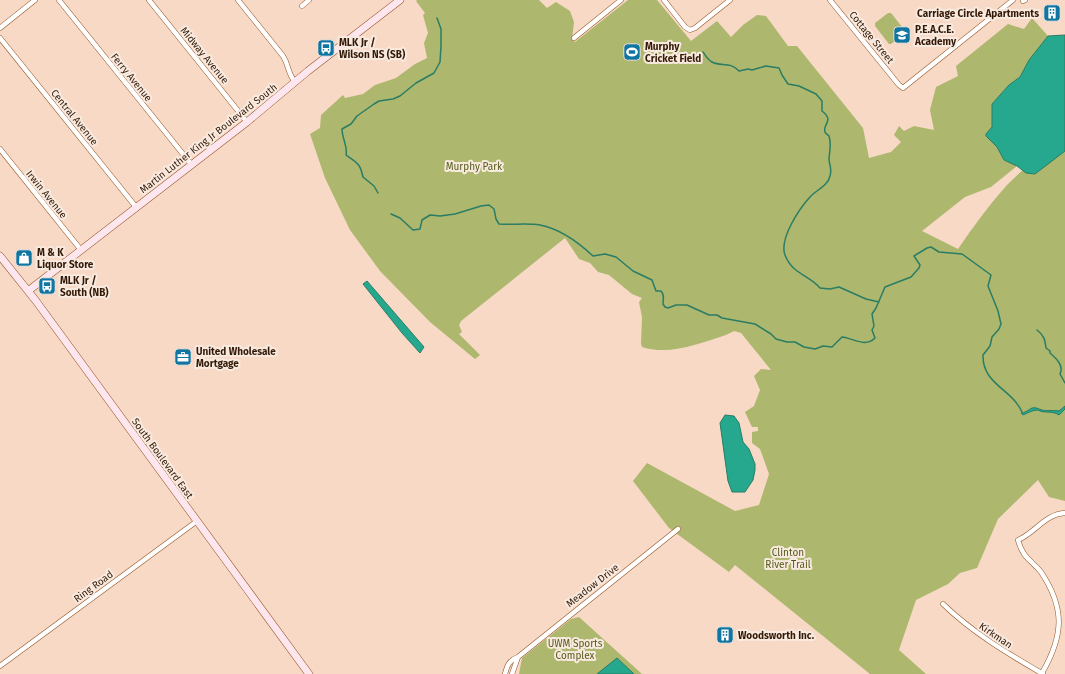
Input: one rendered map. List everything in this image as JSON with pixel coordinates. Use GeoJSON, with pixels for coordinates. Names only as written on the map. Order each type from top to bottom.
{"type":"FeatureCollection","features":[{"type":"Feature","properties":{"kind":"street"},"geometry":{"type":"LineString","coordinates":[[0,28],[35,0]]}},
{"type":"Feature","properties":{"kind":"street","name":"Ferry Avenue"},"geometry":{"type":"LineString","coordinates":[[60,0],[191,164]]}},
{"type":"Feature","properties":{"kind":"street","name":"Midway Avenue"},"geometry":{"type":"LineString","coordinates":[[149,0],[247,122]]}},
{"type":"Feature","properties":{"kind":"street"},"geometry":{"type":"LineString","coordinates":[[238,0],[283,56],[294,82]]}},
{"type":"Feature","properties":{"kind":"street"},"geometry":{"type":"LineString","coordinates":[[302,6],[309,0]]}},
{"type":"Feature","properties":{"kind":"street","name":"Martin Luther King Jr Boulevard South"},"geometry":{"type":"LineString","coordinates":[[28,291],[247,122],[294,82],[400,0]]}},
{"type":"Feature","properties":{"kind":"street"},"geometry":{"type":"LineString","coordinates":[[574,38],[621,0]]}},
{"type":"Feature","properties":{"kind":"street"},"geometry":{"type":"LineString","coordinates":[[664,0],[689,29],[692,30],[730,0]]}},
{"type":"Feature","properties":{"kind":"street","name":"Cottage Street"},"geometry":{"type":"LineString","coordinates":[[830,0],[902,88],[906,87],[1013,0]]}},
{"type":"Feature","properties":{"kind":"street","name":"Central Avenue"},"geometry":{"type":"LineString","coordinates":[[0,38],[136,207]]}},
{"type":"Feature","properties":{"kind":"street","name":"Irwin Avenue"},"geometry":{"type":"LineString","coordinates":[[0,149],[81,250]]}},
{"type":"Feature","properties":{"kind":"street","name":"South Boulevard East"},"geometry":{"type":"LineString","coordinates":[[0,256],[28,291],[308,674]]}},
{"type":"Feature","properties":{"kind":"street"},"geometry":{"type":"LineString","coordinates":[[1043,674],[1054,653],[1060,636],[1062,622],[1061,608],[1057,594],[1052,585],[1025,556],[1018,540],[1051,516],[1065,513]]}},
{"type":"Feature","properties":{"kind":"street","name":"Ring Road"},"geometry":{"type":"LineString","coordinates":[[0,666],[197,521]]}},
{"type":"Feature","properties":{"kind":"street","name":"Meadow Drive"},"geometry":{"type":"LineString","coordinates":[[505,674],[510,661],[518,657],[678,528]]}},
{"type":"Feature","properties":{"kind":"street","name":"Kirkman"},"geometry":{"type":"LineString","coordinates":[[943,604],[964,623],[989,642],[1043,674]]}},
{"type":"Feature","properties":{"kind":"street"},"geometry":{"type":"LineString","coordinates":[[512,674],[518,657]]}},
{"type":"Feature","properties":{"kind":"green space"},"geometry":{"type":"Polygon","coordinates":[[[539,0],[547,8],[556,2],[570,11],[574,22],[572,39],[575,42],[628,0],[657,0],[691,41],[717,21],[731,37],[743,25],[757,15],[766,16],[788,46],[797,46],[863,128],[869,158],[891,152],[901,142],[894,135],[899,126],[904,131],[914,126],[934,130],[930,110],[936,87],[958,76],[956,66],[1008,24],[1024,29],[1032,18],[1048,36],[1029,60],[1020,77],[1009,85],[992,104],[992,127],[986,136],[997,147],[1004,160],[1017,166],[991,187],[965,197],[922,231],[958,249],[981,216],[1007,185],[1065,134],[1065,501],[1049,497],[1038,480],[998,519],[977,568],[960,573],[948,584],[916,600],[899,650],[926,674],[870,674],[735,565],[729,572],[669,528],[633,481],[647,463],[735,511],[759,505],[769,474],[760,449],[752,443],[752,432],[758,431],[758,427],[752,427],[745,412],[754,406],[760,390],[754,376],[761,369],[771,370],[741,333],[734,331],[706,342],[674,349],[663,350],[642,347],[642,317],[639,302],[642,298],[632,294],[609,275],[598,272],[590,263],[579,259],[565,238],[461,321],[459,325],[462,332],[459,334],[480,355],[475,359],[430,322],[380,271],[350,230],[325,178],[310,134],[320,128],[321,115],[343,95],[345,98],[363,94],[375,85],[396,78],[415,64],[427,58],[424,43],[428,33],[423,15],[425,13],[416,1],[539,0]]]}},
{"type":"Feature","properties":{"kind":"green space"},"geometry":{"type":"Polygon","coordinates":[[[888,13],[891,13],[906,32],[891,44],[889,44],[875,26],[875,23],[888,13]]]}},
{"type":"Feature","properties":{"kind":"green space","name":"UWM Sports Complex"},"geometry":{"type":"Polygon","coordinates":[[[579,617],[642,674],[519,674],[522,658],[571,619],[579,617]]]}},
{"type":"Feature","properties":{"kind":"water"},"geometry":{"type":"Polygon","coordinates":[[[1065,35],[1065,151],[1035,174],[1026,173],[1017,166],[1004,160],[997,147],[986,136],[992,127],[992,104],[1009,85],[1020,77],[1029,60],[1048,36],[1065,35]]]}},
{"type":"Feature","properties":{"kind":"water"},"geometry":{"type":"Polygon","coordinates":[[[367,281],[424,347],[420,353],[363,284],[367,281]]]}},
{"type":"Feature","properties":{"kind":"water"},"geometry":{"type":"Polygon","coordinates":[[[1065,406],[1065,409],[1059,415],[1038,410],[1023,415],[1021,413],[1032,408],[1059,411],[1065,406]]]}},
{"type":"Feature","properties":{"kind":"water"},"geometry":{"type":"Polygon","coordinates":[[[725,415],[734,416],[739,423],[743,442],[749,449],[755,464],[753,480],[745,492],[732,492],[728,481],[720,423],[725,415]]]}},
{"type":"Feature","properties":{"kind":"water"},"geometry":{"type":"Polygon","coordinates":[[[617,658],[634,674],[597,674],[617,658]]]}},
{"type":"Feature","properties":{"kind":"waterway"},"geometry":{"type":"LineString","coordinates":[[378,193],[374,186],[363,177],[358,164],[346,155],[342,129],[351,124],[357,116],[374,104],[379,101],[393,99],[400,96],[416,83],[434,73],[440,62],[441,46],[441,29],[437,18]]}},
{"type":"Feature","properties":{"kind":"waterway"},"geometry":{"type":"LineString","coordinates":[[703,52],[712,62],[729,65],[739,71],[748,69],[752,70],[766,66],[779,68],[788,84],[799,86],[816,94],[822,101],[822,111],[828,117],[825,132],[830,139],[829,160],[831,174],[827,183],[812,194],[791,224],[785,241],[785,255],[788,262],[796,271],[811,280],[820,288],[830,289],[839,287],[866,299],[879,302]]}},
{"type":"Feature","properties":{"kind":"waterway"},"geometry":{"type":"LineString","coordinates":[[391,214],[400,218],[413,230],[420,229],[422,220],[430,215],[440,216],[455,214],[489,205],[494,209],[496,219],[499,224],[535,224],[548,227],[569,237],[593,256],[605,254],[616,257],[633,271],[652,280],[656,291],[661,291],[663,294],[663,304],[665,307],[668,308],[676,305],[687,305],[709,315],[717,315],[722,318],[755,324],[776,339],[787,342],[795,342],[804,347],[815,349],[823,346],[832,347],[842,337],[859,342],[867,342],[875,338],[872,330],[874,326],[872,314],[885,287],[911,277],[919,268],[920,265],[914,256],[931,247],[939,252],[962,254],[991,275],[988,286],[998,311],[1001,324],[999,329],[992,337],[990,346],[983,355],[984,365],[992,380],[1012,397],[1022,412]]}},
{"type":"Feature","properties":{"kind":"waterway"},"geometry":{"type":"LineString","coordinates":[[1037,330],[1044,338],[1046,348],[1059,363],[1061,368],[1060,374],[1065,383]]}},
{"type":"Feature","properties":{"kind":"place","name":"Carriage Circle Apartments"},"geometry":{"type":"Point","coordinates":[1052,13]}},
{"type":"Feature","properties":{"kind":"place","name":"P.E.A.C.E. Academy"},"geometry":{"type":"Point","coordinates":[902,35]}},
{"type":"Feature","properties":{"kind":"place","name":"MLK Jr / Wilson NS (SB)"},"geometry":{"type":"Point","coordinates":[326,48]}},
{"type":"Feature","properties":{"kind":"place","name":"Murphy Cricket Field"},"geometry":{"type":"Point","coordinates":[632,52]}},
{"type":"Feature","properties":{"kind":"place","name":"M & K Liquor Store"},"geometry":{"type":"Point","coordinates":[24,258]}},
{"type":"Feature","properties":{"kind":"place","name":"MLK Jr / South (NB)"},"geometry":{"type":"Point","coordinates":[47,286]}},
{"type":"Feature","properties":{"kind":"place","name":"United Wholesale Mortgage"},"geometry":{"type":"Point","coordinates":[183,357]}},
{"type":"Feature","properties":{"kind":"place","name":"Woodsworth Inc."},"geometry":{"type":"Point","coordinates":[725,635]}},
{"type":"Feature","properties":{"kind":"park label","name":"Murphy Park"},"geometry":{"type":"Point","coordinates":[474,166]}},
{"type":"Feature","properties":{"kind":"park label","name":"Clinton River Trail"},"geometry":{"type":"Point","coordinates":[788,558]}}]}
